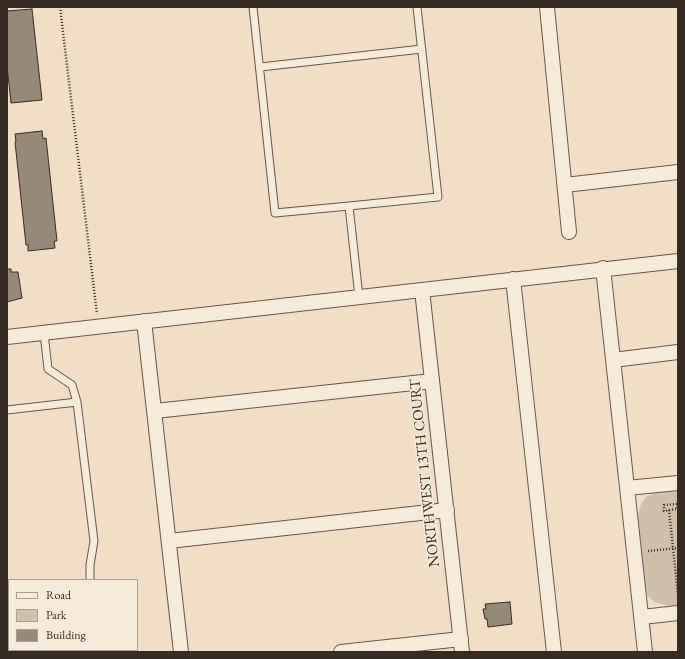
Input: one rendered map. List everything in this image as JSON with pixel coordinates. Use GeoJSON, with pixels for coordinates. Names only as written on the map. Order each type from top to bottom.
{"type":"FeatureCollection","features":[{"type":"Feature","properties":{"kind":"street"},"geometry":{"type":"LineString","coordinates":[[548,7],[569,232]]}},
{"type":"Feature","properties":{"kind":"street"},"geometry":{"type":"LineString","coordinates":[[565,185],[678,172]]}},
{"type":"Feature","properties":{"kind":"street"},"geometry":{"type":"LineString","coordinates":[[7,337],[678,260]]}},
{"type":"Feature","properties":{"kind":"street"},"geometry":{"type":"LineString","coordinates":[[603,268],[645,652]]}},
{"type":"Feature","properties":{"kind":"street"},"geometry":{"type":"LineString","coordinates":[[513,279],[554,652]]}},
{"type":"Feature","properties":{"kind":"street","name":"NORTHWEST 13TH COURT"},"geometry":{"type":"LineString","coordinates":[[422,290],[461,646]]}},
{"type":"Feature","properties":{"kind":"street"},"geometry":{"type":"LineString","coordinates":[[144,321],[181,652]]}},
{"type":"Feature","properties":{"kind":"street"},"geometry":{"type":"LineString","coordinates":[[613,360],[678,352]]}},
{"type":"Feature","properties":{"kind":"street"},"geometry":{"type":"LineString","coordinates":[[155,411],[432,381]]}},
{"type":"Feature","properties":{"kind":"street"},"geometry":{"type":"LineString","coordinates":[[626,488],[678,483]]}},
{"type":"Feature","properties":{"kind":"street"},"geometry":{"type":"LineString","coordinates":[[169,541],[447,510]]}},
{"type":"Feature","properties":{"kind":"street"},"geometry":{"type":"LineString","coordinates":[[642,617],[678,613]]}},
{"type":"Feature","properties":{"kind":"street"},"geometry":{"type":"LineString","coordinates":[[341,652],[461,646]]}},
{"type":"Feature","properties":{"kind":"lane"},"geometry":{"type":"LineString","coordinates":[[253,7],[275,213],[438,197],[417,7]]}},
{"type":"Feature","properties":{"kind":"lane"},"geometry":{"type":"LineString","coordinates":[[260,67],[422,49]]}},
{"type":"Feature","properties":{"kind":"lane"},"geometry":{"type":"LineString","coordinates":[[349,206],[359,297]]}},
{"type":"Feature","properties":{"kind":"lane"},"geometry":{"type":"LineString","coordinates":[[44,333],[48,369],[72,385],[77,402],[94,541],[90,565],[90,579]]}},
{"type":"Feature","properties":{"kind":"lane"},"geometry":{"type":"LineString","coordinates":[[7,410],[77,402]]}},
{"type":"Feature","properties":{"kind":"path"},"geometry":{"type":"LineString","coordinates":[[60,7],[98,326]]}},
{"type":"Feature","properties":{"kind":"path"},"geometry":{"type":"LineString","coordinates":[[670,498],[670,504]]}},
{"type":"Feature","properties":{"kind":"path"},"geometry":{"type":"LineString","coordinates":[[677,504],[677,509],[669,510],[664,510],[664,505],[677,504]]}},
{"type":"Feature","properties":{"kind":"path"},"geometry":{"type":"LineString","coordinates":[[669,510],[678,595]]}},
{"type":"Feature","properties":{"kind":"path"},"geometry":{"type":"LineString","coordinates":[[648,551],[678,548]]}},
{"type":"Feature","properties":{"kind":"green space"},"geometry":{"type":"Polygon","coordinates":[[[678,491],[678,605],[669,606],[654,602],[647,595],[638,515],[641,504],[646,497],[655,493],[678,491]]]}},
{"type":"Feature","properties":{"kind":"building"},"geometry":{"type":"Polygon","coordinates":[[[32,9],[42,100],[11,103],[7,66],[7,11],[32,9]]]}},
{"type":"Feature","properties":{"kind":"building"},"geometry":{"type":"Polygon","coordinates":[[[42,131],[43,139],[46,138],[57,241],[54,241],[55,248],[28,251],[28,245],[26,245],[15,134],[42,131]]]}},
{"type":"Feature","properties":{"kind":"building"},"geometry":{"type":"Polygon","coordinates":[[[7,269],[11,269],[11,272],[18,272],[22,298],[7,302],[7,269]]]}},
{"type":"Feature","properties":{"kind":"building"},"geometry":{"type":"Polygon","coordinates":[[[510,602],[512,624],[488,627],[483,609],[486,609],[485,604],[510,602]]]}}]}
